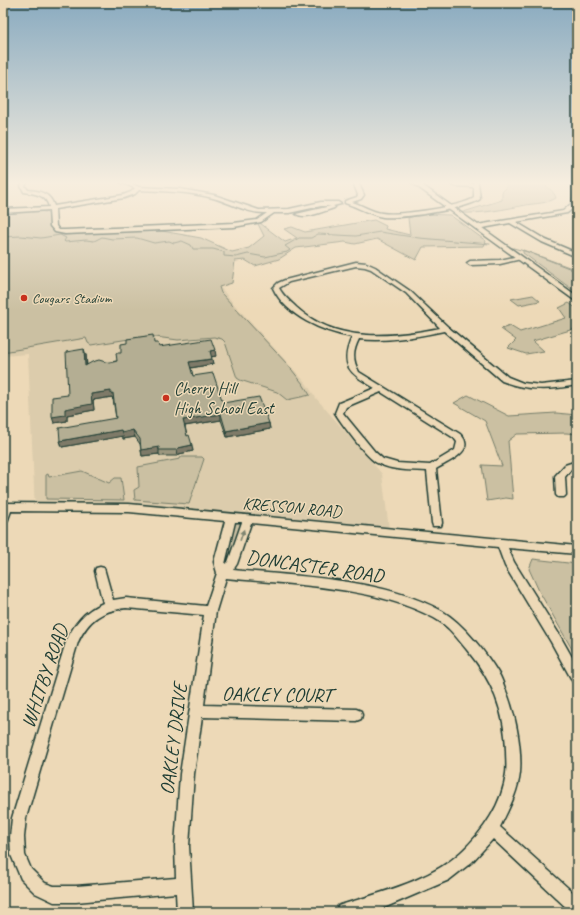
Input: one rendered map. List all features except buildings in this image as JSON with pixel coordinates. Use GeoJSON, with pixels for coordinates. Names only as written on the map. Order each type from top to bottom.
{"type":"FeatureCollection","features":[{"type":"Feature","properties":{"kind":"main road"},"geometry":{"type":"LineString","coordinates":[[474,225],[577,300]]}},
{"type":"Feature","properties":{"kind":"street"},"geometry":{"type":"LineString","coordinates":[[53,225],[57,231],[65,232],[219,225]]}},
{"type":"Feature","properties":{"kind":"street"},"geometry":{"type":"LineString","coordinates":[[477,227],[493,225]]}},
{"type":"Feature","properties":{"kind":"street"},"geometry":{"type":"LineString","coordinates":[[517,225],[544,241],[577,255]]}},
{"type":"Feature","properties":{"kind":"street"},"geometry":{"type":"LineString","coordinates":[[569,252],[577,249]]}},
{"type":"Feature","properties":{"kind":"street"},"geometry":{"type":"LineString","coordinates":[[470,263],[500,262],[519,258]]}},
{"type":"Feature","properties":{"kind":"street"},"geometry":{"type":"LineString","coordinates":[[445,329],[383,338],[356,336],[324,327],[300,315],[276,291],[277,286],[287,281],[348,266],[366,265],[375,269],[408,292],[445,329],[496,373],[512,382],[533,387],[546,388],[577,383]]}},
{"type":"Feature","properties":{"kind":"street"},"geometry":{"type":"LineString","coordinates":[[356,336],[349,352],[348,359],[356,373],[457,436],[461,442],[461,447],[458,452],[431,468],[397,466],[380,461],[372,454],[340,416],[340,408],[342,405],[381,390]]}},
{"type":"Feature","properties":{"kind":"street"},"geometry":{"type":"LineString","coordinates":[[561,495],[560,476],[568,467],[577,464]]}},
{"type":"Feature","properties":{"kind":"street"},"geometry":{"type":"LineString","coordinates":[[431,468],[437,523]]}},
{"type":"Feature","properties":{"kind":"street"},"geometry":{"type":"LineString","coordinates":[[3,519],[6,507]]}},
{"type":"Feature","properties":{"kind":"street","name":"KRESSON ROAD"},"geometry":{"type":"LineString","coordinates":[[6,507],[129,508],[577,550]]}},
{"type":"Feature","properties":{"kind":"street"},"geometry":{"type":"LineString","coordinates":[[231,517],[219,562],[222,573],[232,564],[248,519]]}},
{"type":"Feature","properties":{"kind":"street"},"geometry":{"type":"LineString","coordinates":[[501,542],[509,563],[555,638],[577,678]]}},
{"type":"Feature","properties":{"kind":"street"},"geometry":{"type":"LineString","coordinates":[[100,572],[109,606]]}},
{"type":"Feature","properties":{"kind":"street","name":"OAKLEY DRIVE"},"geometry":{"type":"LineString","coordinates":[[184,912],[182,846],[187,774],[210,611],[222,573]]}},
{"type":"Feature","properties":{"kind":"street","name":"DONCASTER ROAD"},"geometry":{"type":"LineString","coordinates":[[222,573],[373,590],[418,605],[439,615],[453,625],[482,659],[496,681],[508,714],[512,742],[513,773],[506,799],[492,829],[466,857],[444,875],[386,899],[344,912]]}},
{"type":"Feature","properties":{"kind":"street","name":"WHITBY ROAD"},"geometry":{"type":"LineString","coordinates":[[183,885],[76,894],[54,894],[40,888],[26,874],[18,855],[17,837],[19,818],[72,642],[79,626],[85,619],[99,610],[109,606],[126,603],[210,611]]}},
{"type":"Feature","properties":{"kind":"street","name":"OAKLEY COURT"},"geometry":{"type":"LineString","coordinates":[[197,711],[356,715]]}},
{"type":"Feature","properties":{"kind":"street"},"geometry":{"type":"LineString","coordinates":[[492,829],[577,907]]}},
{"type":"Feature","properties":{"kind":"shaded area"},"geometry":{"type":"Polygon","coordinates":[[[3,225],[55,225],[61,235],[123,230],[162,231],[201,238],[232,252],[249,248],[264,236],[258,225],[262,225],[285,242],[297,238],[284,229],[292,227],[305,232],[347,225],[383,225],[386,226],[385,229],[410,235],[409,225],[463,225],[486,241],[484,246],[423,247],[416,260],[377,239],[355,244],[345,242],[296,248],[279,259],[255,266],[245,260],[235,261],[232,283],[219,287],[221,293],[288,365],[310,395],[287,400],[277,392],[240,380],[237,378],[225,342],[222,339],[214,337],[178,340],[148,336],[91,345],[88,343],[86,338],[3,352],[3,225]]]}},
{"type":"Feature","properties":{"kind":"shaded area"},"geometry":{"type":"Polygon","coordinates":[[[3,242],[211,275],[233,303],[306,383],[316,398],[382,474],[389,529],[384,536],[128,512],[35,511],[28,354],[3,356],[3,242]]]}},
{"type":"Feature","properties":{"kind":"shaded area"},"geometry":{"type":"Polygon","coordinates":[[[523,250],[577,270],[577,293],[523,253],[523,250]]]}},
{"type":"Feature","properties":{"kind":"shaded area"},"geometry":{"type":"Polygon","coordinates":[[[533,295],[540,301],[519,305],[511,299],[533,295]]]}},
{"type":"Feature","properties":{"kind":"shaded area"},"geometry":{"type":"Polygon","coordinates":[[[569,303],[577,309],[577,328],[533,341],[544,351],[526,354],[508,348],[516,340],[501,329],[510,326],[520,332],[566,318],[559,308],[569,303]]]}},
{"type":"Feature","properties":{"kind":"shaded area"},"geometry":{"type":"Polygon","coordinates":[[[468,395],[509,416],[556,413],[577,415],[577,434],[517,434],[508,441],[513,499],[506,498],[487,501],[482,465],[502,466],[485,421],[454,403],[468,395]]]}},
{"type":"Feature","properties":{"kind":"shaded area"},"geometry":{"type":"Polygon","coordinates":[[[181,457],[202,457],[204,459],[189,504],[135,500],[134,490],[139,487],[138,467],[180,459],[181,457]]]}},
{"type":"Feature","properties":{"kind":"shaded area"},"geometry":{"type":"Polygon","coordinates":[[[82,471],[109,483],[115,478],[121,478],[124,500],[46,499],[46,475],[48,474],[49,477],[82,471]]]}},
{"type":"Feature","properties":{"kind":"shaded area"},"geometry":{"type":"Polygon","coordinates":[[[231,517],[248,519],[232,564],[222,573],[231,517]]]}},
{"type":"Feature","properties":{"kind":"shaded area"},"geometry":{"type":"Polygon","coordinates":[[[533,559],[577,564],[577,658],[539,591],[529,569],[533,559]]]}},
{"type":"Feature","properties":{"kind":"waterway"},"geometry":{"type":"LineString","coordinates":[[3,237],[21,236],[41,238],[60,235],[66,238],[64,241],[65,242],[86,240],[94,241],[102,237],[112,239],[137,238],[154,243],[169,241],[174,243],[182,241],[191,245],[193,249],[213,249],[224,252],[224,256],[236,257],[248,254],[265,257],[287,252],[290,250],[285,246],[299,238],[311,238],[318,234],[356,236],[380,232],[419,238],[490,244]]}},
{"type":"Feature","properties":{"kind":"waterway"},"geometry":{"type":"LineString","coordinates":[[506,246],[528,252],[574,270]]}},
{"type":"Feature","properties":{"kind":"place","name":"Cougars Stadium"},"geometry":{"type":"Point","coordinates":[24,298]}},
{"type":"Feature","properties":{"kind":"place","name":"Cherry Hill High School East"},"geometry":{"type":"Point","coordinates":[166,398]}}]}
